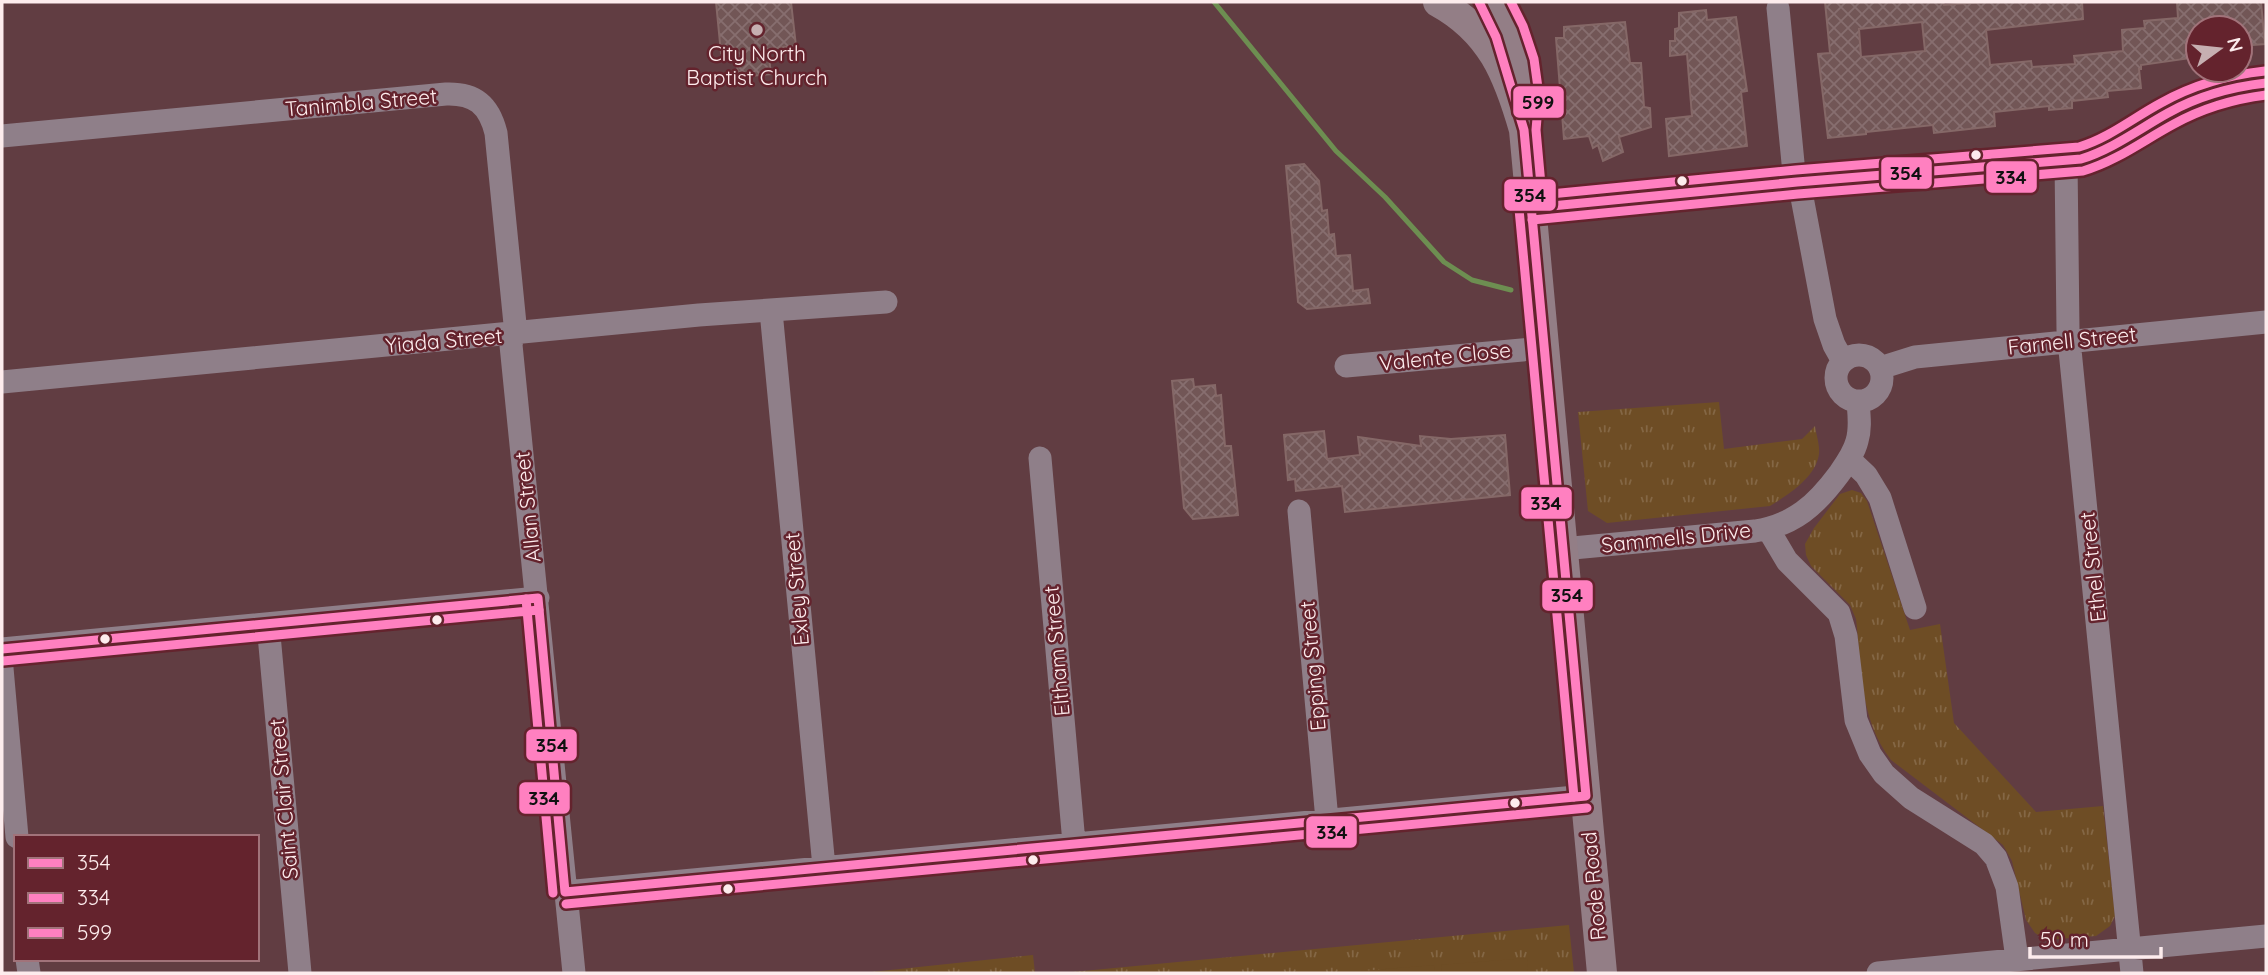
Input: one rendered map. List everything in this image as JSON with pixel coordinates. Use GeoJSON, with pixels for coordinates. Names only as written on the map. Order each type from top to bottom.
{"type":"FeatureCollection","features":[{"type":"Feature","properties":{"kind":"main road","name":"Rode Road"},"geometry":{"type":"LineString","coordinates":[[1438,2],[1452,9],[1490,46],[1507,78],[1524,130]]}},
{"type":"Feature","properties":{"kind":"main road"},"geometry":{"type":"LineString","coordinates":[[1479,2],[1496,37],[1507,78]]}},
{"type":"Feature","properties":{"kind":"main road","name":"Rode Road"},"geometry":{"type":"LineString","coordinates":[[1497,2],[1512,31],[1522,61],[1527,95],[1524,130],[1602,973]]}},
{"type":"Feature","properties":{"kind":"street"},"geometry":{"type":"LineString","coordinates":[[1778,8],[1794,173],[1801,192],[1825,319],[1843,361]]}},
{"type":"Feature","properties":{"kind":"street"},"geometry":{"type":"LineString","coordinates":[[1531,208],[1797,182],[2066,161],[2100,153],[2192,101],[2236,87],[2266,83]]}},
{"type":"Feature","properties":{"kind":"street","name":"Tanimbla Street"},"geometry":{"type":"LineString","coordinates":[[2,136],[446,94],[476,99],[489,112],[496,133],[515,324],[513,335]]}},
{"type":"Feature","properties":{"kind":"street","name":"Ethel Street"},"geometry":{"type":"LineString","coordinates":[[2066,161],[2070,341],[2132,973]]}},
{"type":"Feature","properties":{"kind":"street","name":"Yiada Street"},"geometry":{"type":"LineString","coordinates":[[2,382],[513,335],[699,315],[886,302]]}},
{"type":"Feature","properties":{"kind":"street","name":"Exley Street"},"geometry":{"type":"LineString","coordinates":[[771,311],[824,867]]}},
{"type":"Feature","properties":{"kind":"street","name":"Farnell Street"},"geometry":{"type":"LineString","coordinates":[[1880,368],[1915,357],[2266,322]]}},
{"type":"Feature","properties":{"kind":"street","name":"Allan Street"},"geometry":{"type":"LineString","coordinates":[[513,335],[511,345],[574,973]]}},
{"type":"Feature","properties":{"kind":"street","name":"Valente Close"},"geometry":{"type":"LineString","coordinates":[[1346,366],[1544,348]]}},
{"type":"Feature","properties":{"kind":"street"},"geometry":{"type":"LineString","coordinates":[[1856,355],[1870,358],[1880,368],[1882,376],[1879,391],[1873,397],[1858,402],[1844,397],[1839,390],[1836,375],[1843,361],[1856,355]]}},
{"type":"Feature","properties":{"kind":"street"},"geometry":{"type":"LineString","coordinates":[[1768,529],[1793,520],[1812,507],[1849,459],[1858,439],[1858,402]]}},
{"type":"Feature","properties":{"kind":"street","name":"Eltham Street"},"geometry":{"type":"LineString","coordinates":[[1040,458],[1074,843]]}},
{"type":"Feature","properties":{"kind":"street"},"geometry":{"type":"LineString","coordinates":[[1849,459],[1866,475],[1880,498],[1915,608]]}},
{"type":"Feature","properties":{"kind":"street","name":"Epping Street"},"geometry":{"type":"LineString","coordinates":[[1299,511],[1327,820]]}},
{"type":"Feature","properties":{"kind":"street","name":"Sammells Drive"},"geometry":{"type":"LineString","coordinates":[[1562,549],[1768,529],[1787,561],[1839,613],[1846,636],[1856,720],[1871,754],[1884,774],[1911,798],[1984,844],[1996,858],[2004,873],[2007,887],[2017,959]]}},
{"type":"Feature","properties":{"kind":"street"},"geometry":{"type":"LineString","coordinates":[[2,649],[538,598]]}},
{"type":"Feature","properties":{"kind":"street","name":"Saint Clair Street"},"geometry":{"type":"LineString","coordinates":[[268,624],[300,973]]}},
{"type":"Feature","properties":{"kind":"street"},"geometry":{"type":"LineString","coordinates":[[2,668],[17,835]]}},
{"type":"Feature","properties":{"kind":"street"},"geometry":{"type":"LineString","coordinates":[[565,892],[1586,796]]}},
{"type":"Feature","properties":{"kind":"street"},"geometry":{"type":"LineString","coordinates":[[1878,973],[2266,936]]}},
{"type":"Feature","properties":{"kind":"green space"},"geometry":{"type":"Polygon","coordinates":[[[1719,402],[1724,449],[1802,439],[1815,426],[1819,454],[1807,478],[1770,506],[1607,523],[1588,511],[1578,412],[1719,402]]]}},
{"type":"Feature","properties":{"kind":"green space"},"geometry":{"type":"Polygon","coordinates":[[[1852,490],[1861,493],[1867,501],[1910,630],[1940,624],[1954,723],[2036,812],[2103,806],[2115,916],[2110,926],[2096,936],[2046,940],[2035,933],[2026,920],[2012,861],[2003,845],[1891,760],[1881,744],[1867,710],[1856,619],[1850,605],[1811,566],[1806,555],[1805,544],[1814,528],[1840,494],[1852,490]]]}},
{"type":"Feature","properties":{"kind":"green space"},"geometry":{"type":"Polygon","coordinates":[[[1569,925],[1574,973],[1062,973],[1569,925]]]}},
{"type":"Feature","properties":{"kind":"green space"},"geometry":{"type":"Polygon","coordinates":[[[1033,955],[1035,973],[862,973],[1033,955]]]}},
{"type":"Feature","properties":{"kind":"green space"},"geometry":{"type":"Polygon","coordinates":[[[1527,958],[1528,973],[1442,973],[1441,965],[1527,958]]]}},
{"type":"Feature","properties":{"kind":"green space"},"geometry":{"type":"Polygon","coordinates":[[[1434,965],[1435,973],[1349,973],[1349,972],[1434,965]]]}},
{"type":"Feature","properties":{"kind":"building","name":"City North Baptist Church"},"geometry":{"type":"Polygon","coordinates":[[[716,2],[791,2],[796,46],[768,49],[771,74],[738,77],[736,51],[721,53],[716,2]]]}},
{"type":"Feature","properties":{"kind":"building"},"geometry":{"type":"Polygon","coordinates":[[[1825,2],[1943,2],[1944,5],[1984,2],[2082,2],[2083,19],[1986,30],[1990,65],[2031,61],[2032,67],[2075,64],[2074,56],[2123,51],[2122,30],[2145,28],[2144,21],[2178,18],[2177,2],[2261,2],[2265,44],[2254,45],[2254,14],[2184,14],[2184,59],[2141,65],[2141,88],[2107,91],[2108,97],[2072,101],[2072,108],[2049,110],[2049,106],[1994,112],[1995,126],[1934,133],[1933,125],[1828,138],[1818,54],[1830,53],[1825,2]],[[1922,22],[1859,29],[1861,57],[1925,51],[1922,22]]]}},
{"type":"Feature","properties":{"kind":"building"},"geometry":{"type":"Polygon","coordinates":[[[1706,10],[1707,20],[1736,17],[1747,91],[1741,92],[1747,146],[1669,156],[1666,119],[1692,116],[1687,54],[1670,56],[1670,41],[1675,41],[1675,29],[1679,28],[1679,13],[1706,10]]]}},
{"type":"Feature","properties":{"kind":"building"},"geometry":{"type":"Polygon","coordinates":[[[1625,22],[1630,63],[1641,63],[1644,107],[1650,108],[1651,127],[1619,137],[1623,152],[1603,161],[1598,145],[1593,148],[1589,136],[1564,139],[1556,38],[1564,38],[1564,27],[1625,22]]]}},
{"type":"Feature","properties":{"kind":"building"},"geometry":{"type":"Polygon","coordinates":[[[1304,164],[1319,181],[1322,211],[1327,210],[1329,235],[1334,234],[1336,256],[1350,255],[1353,291],[1368,289],[1370,303],[1307,309],[1298,302],[1286,166],[1304,164]]]}},
{"type":"Feature","properties":{"kind":"building"},"geometry":{"type":"Polygon","coordinates":[[[1193,379],[1194,387],[1215,385],[1216,396],[1221,395],[1225,446],[1231,446],[1238,515],[1193,519],[1184,508],[1172,381],[1193,379]]]}},
{"type":"Feature","properties":{"kind":"building"},"geometry":{"type":"Polygon","coordinates":[[[1324,431],[1327,459],[1360,455],[1358,437],[1421,446],[1420,436],[1451,439],[1505,435],[1510,495],[1345,512],[1342,486],[1296,491],[1295,479],[1288,480],[1284,435],[1324,431]]]}},
{"type":"Feature","properties":{"kind":"waterway"},"geometry":{"type":"LineString","coordinates":[[1214,2],[1336,151],[1385,197],[1444,262],[1472,280],[1511,290]]}},
{"type":"Feature","properties":{"kind":"transit line","name":"354"},"geometry":{"type":"LineString","coordinates":[[1479,2],[1496,37],[1524,130],[1586,796]]}},
{"type":"Feature","properties":{"kind":"transit line","name":"599"},"geometry":{"type":"LineString","coordinates":[[1511,2],[1523,26],[1534,59],[1539,95],[1536,130],[1543,207]]}},
{"type":"Feature","properties":{"kind":"transit line","name":"599"},"geometry":{"type":"LineString","coordinates":[[1530,196],[1796,170],[2079,147],[2111,133],[2161,103],[2198,86],[2224,78],[2265,71]]}},
{"type":"Feature","properties":{"kind":"transit line","name":"354"},"geometry":{"type":"LineString","coordinates":[[1531,208],[1797,182],[2081,159],[2203,97],[2266,83]]}},
{"type":"Feature","properties":{"kind":"transit line","name":"334"},"geometry":{"type":"LineString","coordinates":[[1532,220],[1798,194],[2083,171],[2119,156],[2196,113],[2230,102],[2266,95]]}},
{"type":"Feature","properties":{"kind":"transit line","name":"334"},"geometry":{"type":"LineString","coordinates":[[1519,209],[1574,797]]}},
{"type":"Feature","properties":{"kind":"transit line","name":"354"},"geometry":{"type":"LineString","coordinates":[[538,598],[565,892]]}},
{"type":"Feature","properties":{"kind":"transit line","name":"354"},"geometry":{"type":"LineString","coordinates":[[2,649],[538,598]]}},
{"type":"Feature","properties":{"kind":"transit line","name":"334"},"geometry":{"type":"LineString","coordinates":[[526,599],[553,893]]}},
{"type":"Feature","properties":{"kind":"transit line","name":"334"},"geometry":{"type":"LineString","coordinates":[[3,661],[539,610]]}},
{"type":"Feature","properties":{"kind":"transit line","name":"354"},"geometry":{"type":"LineString","coordinates":[[565,892],[1586,796]]}},
{"type":"Feature","properties":{"kind":"transit line","name":"334"},"geometry":{"type":"LineString","coordinates":[[566,904],[1587,808]]}},
{"type":"Feature","properties":{"kind":"place","name":"City North Baptist Church"},"geometry":{"type":"Point","coordinates":[757,30]}}]}
